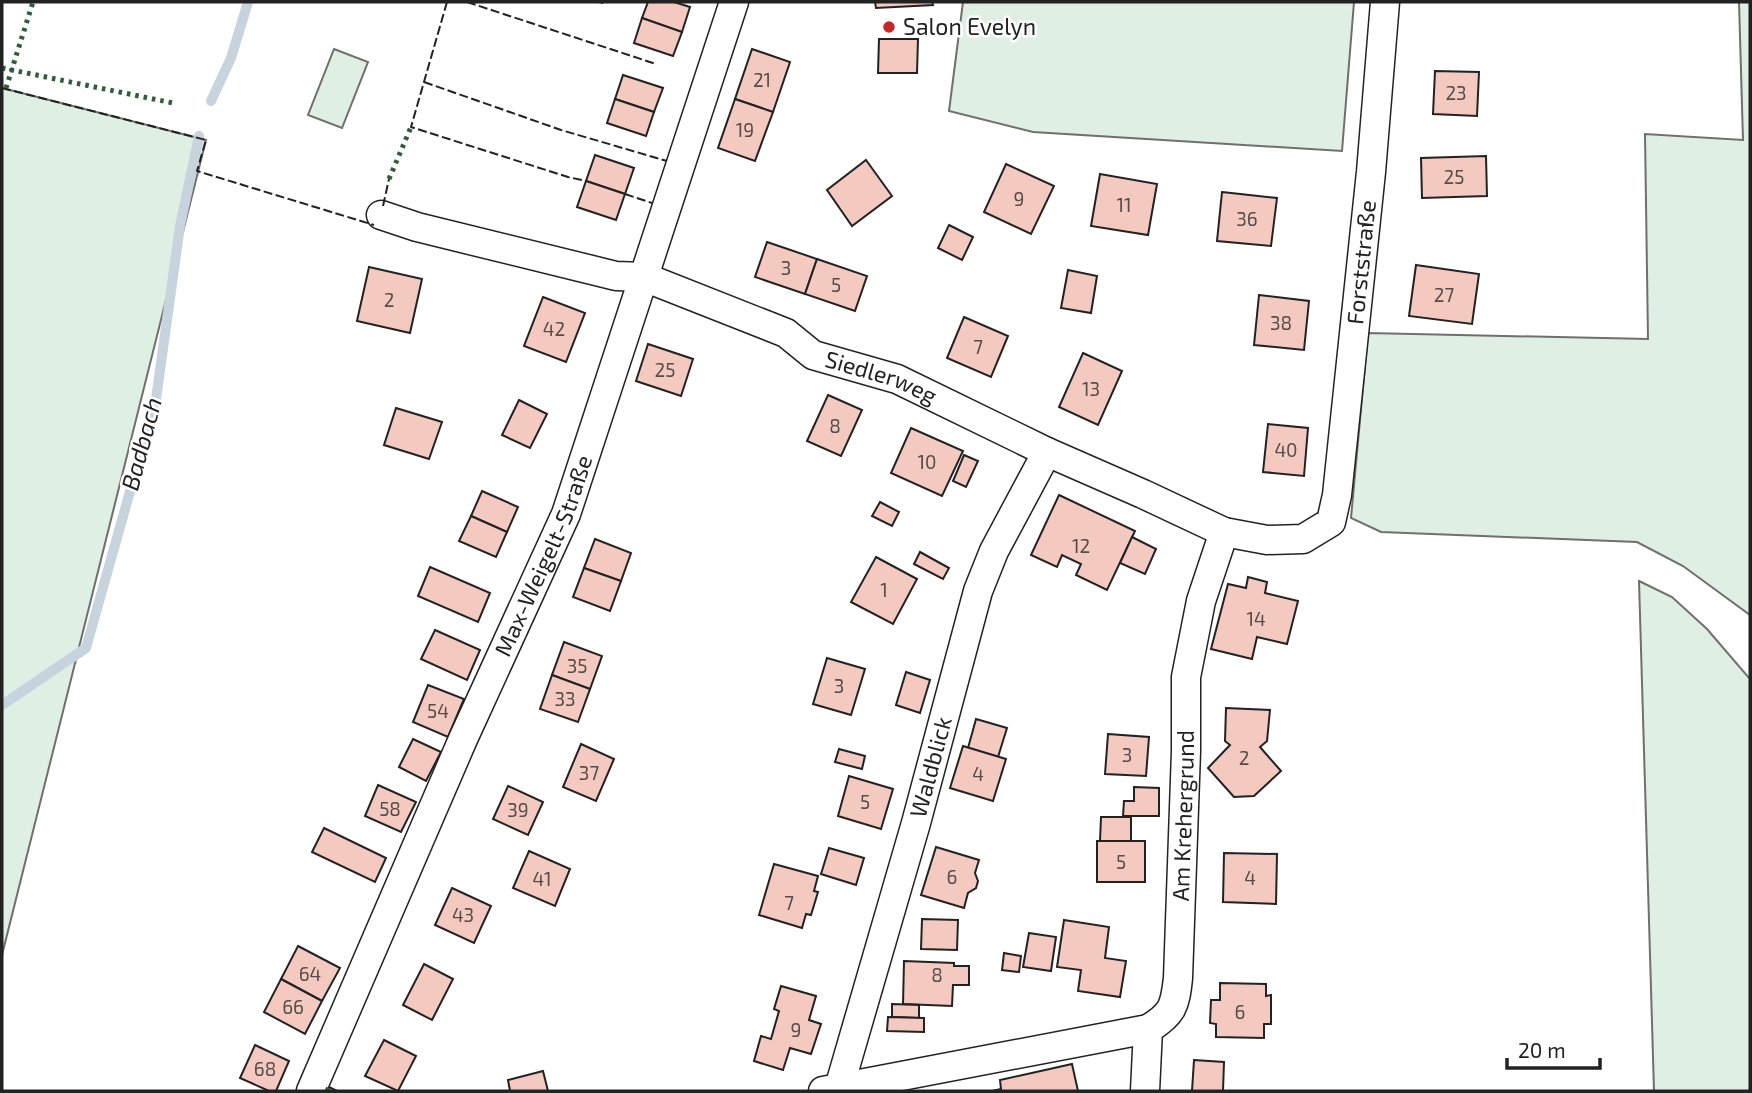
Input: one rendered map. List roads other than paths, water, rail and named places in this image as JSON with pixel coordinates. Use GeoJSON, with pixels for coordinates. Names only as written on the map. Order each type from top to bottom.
{"type":"FeatureCollection","features":[{"type":"Feature","properties":{"kind":"street","name":"Max-Weigelt-Straße"},"geometry":{"type":"LineString","coordinates":[[311,1091],[463,739],[566,514],[734,2]]}},
{"type":"Feature","properties":{"kind":"street","name":"Forststraße"},"geometry":{"type":"LineString","coordinates":[[1331,522],[1337,495],[1371,172],[1385,2]]}},
{"type":"Feature","properties":{"kind":"street","name":"Siedlerweg"},"geometry":{"type":"LineString","coordinates":[[381,215],[417,227],[603,273],[644,277],[786,333],[813,355],[897,379],[1047,452],[1224,532],[1267,540],[1303,539],[1331,522]]}},
{"type":"Feature","properties":{"kind":"street","name":"Waldblick"},"geometry":{"type":"LineString","coordinates":[[833,1090],[916,823],[978,592],[994,551],[1047,452]]}},
{"type":"Feature","properties":{"kind":"street","name":"Am Krehergrund"},"geometry":{"type":"LineString","coordinates":[[1148,1029],[1163,1020],[1175,1005],[1180,938],[1186,677],[1201,601],[1224,532]]}},
{"type":"Feature","properties":{"kind":"street"},"geometry":{"type":"LineString","coordinates":[[833,1090],[1148,1029],[1144,1091]]}},
{"type":"Feature","properties":{"kind":"waterway"},"geometry":{"type":"LineString","coordinates":[[211,101],[231,58],[248,2]]}},
{"type":"Feature","properties":{"kind":"waterway","name":"Badbach"},"geometry":{"type":"LineString","coordinates":[[2,705],[86,648],[156,399],[180,226],[199,136]]}},
{"type":"Feature","properties":{"kind":"place","name":"Salon Evelyn"},"geometry":{"type":"Point","coordinates":[889,27]}}]}
